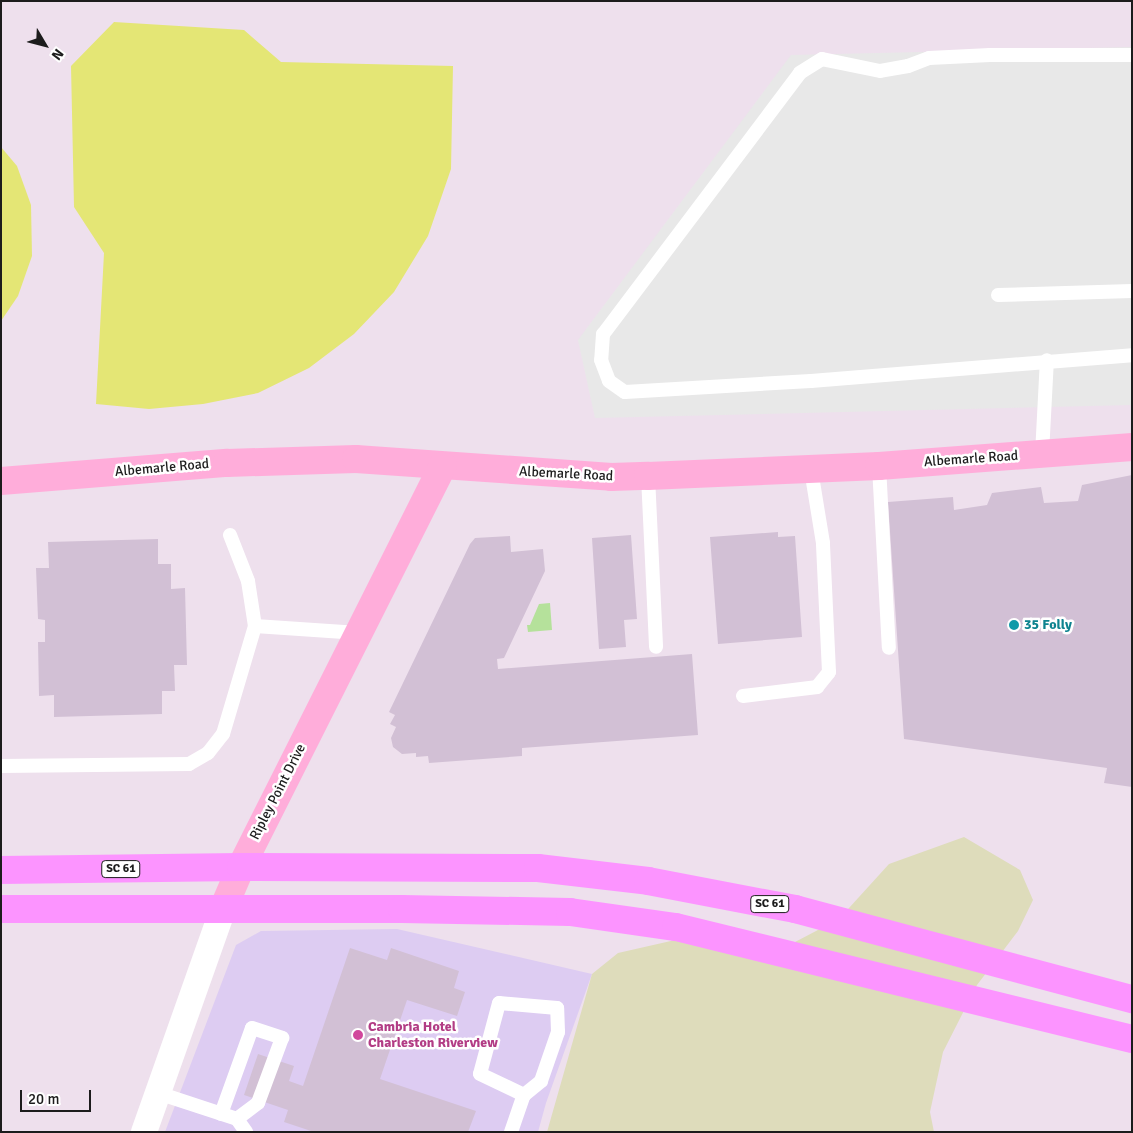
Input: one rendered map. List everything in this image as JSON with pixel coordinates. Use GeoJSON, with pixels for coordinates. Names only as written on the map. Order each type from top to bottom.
{"type":"FeatureCollection","features":[{"type":"Feature","properties":{"kind":"main road","name":"SC 61"},"geometry":{"type":"LineString","coordinates":[[1,870],[240,867],[538,868],[648,881],[795,909],[1132,999]]}},
{"type":"Feature","properties":{"kind":"main road"},"geometry":{"type":"LineString","coordinates":[[1,909],[402,909],[570,912],[676,927],[1132,1039]]}},
{"type":"Feature","properties":{"kind":"street","name":"Albemarle Road"},"geometry":{"type":"LineString","coordinates":[[1,481],[227,463],[356,459],[611,477],[648,476],[878,466],[1132,447]]}},
{"type":"Feature","properties":{"kind":"street","name":"Ripley Point Drive"},"geometry":{"type":"LineString","coordinates":[[144,1132],[223,909],[240,867],[443,466]]}},
{"type":"Feature","properties":{"kind":"lane"},"geometry":{"type":"LineString","coordinates":[[1132,55],[990,55],[929,58],[908,66],[880,71],[822,60],[800,73],[603,334],[600,360],[609,381],[625,392],[811,381],[1047,360],[1132,355]]}},
{"type":"Feature","properties":{"kind":"lane"},"geometry":{"type":"LineString","coordinates":[[998,295],[1132,292]]}},
{"type":"Feature","properties":{"kind":"lane"},"geometry":{"type":"LineString","coordinates":[[1042,454],[1047,360]]}},
{"type":"Feature","properties":{"kind":"lane"},"geometry":{"type":"LineString","coordinates":[[878,466],[889,648]]}},
{"type":"Feature","properties":{"kind":"lane"},"geometry":{"type":"LineString","coordinates":[[743,696],[817,687],[829,672],[823,543],[811,470]]}},
{"type":"Feature","properties":{"kind":"lane"},"geometry":{"type":"LineString","coordinates":[[648,476],[656,647]]}},
{"type":"Feature","properties":{"kind":"lane"},"geometry":{"type":"LineString","coordinates":[[1,760],[1,766],[164,765],[188,764],[208,753],[223,734],[255,626],[248,581],[230,534]]}},
{"type":"Feature","properties":{"kind":"lane"},"geometry":{"type":"LineString","coordinates":[[255,626],[359,633]]}},
{"type":"Feature","properties":{"kind":"lane"},"geometry":{"type":"LineString","coordinates":[[512,1132],[524,1095],[541,1081],[558,1032],[557,1008],[500,1003],[480,1074],[524,1095]]}},
{"type":"Feature","properties":{"kind":"lane"},"geometry":{"type":"LineString","coordinates":[[221,1114],[252,1028],[282,1038],[258,1103],[237,1119]]}},
{"type":"Feature","properties":{"kind":"lane"},"geometry":{"type":"LineString","coordinates":[[158,1093],[237,1119],[246,1132]]}},
{"type":"Feature","properties":{"kind":"shaded area"},"geometry":{"type":"Polygon","coordinates":[[[114,22],[244,30],[281,62],[453,66],[451,169],[428,236],[394,292],[354,334],[309,368],[258,393],[203,404],[149,409],[96,404],[104,253],[74,207],[71,66],[114,22]]]}},
{"type":"Feature","properties":{"kind":"shaded area"},"geometry":{"type":"Polygon","coordinates":[[[1132,47],[1132,405],[595,418],[578,340],[791,55],[1132,47]]]}},
{"type":"Feature","properties":{"kind":"shaded area"},"geometry":{"type":"Polygon","coordinates":[[[1,147],[17,166],[31,205],[32,256],[18,296],[1,321],[1,147]]]}},
{"type":"Feature","properties":{"kind":"shaded area"},"geometry":{"type":"Polygon","coordinates":[[[550,603],[552,630],[528,632],[527,625],[530,625],[539,604],[550,603]]]}},
{"type":"Feature","properties":{"kind":"shaded area"},"geometry":{"type":"Polygon","coordinates":[[[964,837],[1020,870],[1033,900],[1018,931],[977,985],[943,1052],[930,1112],[934,1132],[547,1132],[592,974],[618,953],[684,938],[795,942],[839,919],[889,864],[964,837]]]}},
{"type":"Feature","properties":{"kind":"shaded area"},"geometry":{"type":"Polygon","coordinates":[[[397,929],[592,974],[546,1103],[538,1132],[165,1132],[236,945],[261,931],[397,929]]]}},
{"type":"Feature","properties":{"kind":"building","name":"35 Folly"},"geometry":{"type":"Polygon","coordinates":[[[1132,475],[1132,787],[1104,783],[1107,768],[904,739],[888,502],[953,497],[954,510],[987,505],[992,493],[1041,487],[1044,503],[1078,501],[1082,485],[1132,475]]]}},
{"type":"Feature","properties":{"kind":"building"},"geometry":{"type":"Polygon","coordinates":[[[778,532],[778,537],[795,536],[802,637],[718,644],[710,537],[778,532]]]}},
{"type":"Feature","properties":{"kind":"building"},"geometry":{"type":"Polygon","coordinates":[[[631,535],[637,619],[624,620],[626,647],[599,649],[592,538],[631,535]]]}},
{"type":"Feature","properties":{"kind":"building"},"geometry":{"type":"Polygon","coordinates":[[[510,536],[511,552],[543,549],[545,571],[504,658],[497,659],[498,669],[692,654],[698,735],[522,748],[522,756],[429,763],[428,756],[416,757],[416,753],[402,754],[393,747],[391,738],[396,727],[390,724],[395,715],[389,712],[470,544],[475,538],[510,536]]]}},
{"type":"Feature","properties":{"kind":"building"},"geometry":{"type":"Polygon","coordinates":[[[158,539],[158,564],[171,564],[171,589],[185,588],[187,665],[174,665],[175,691],[162,691],[162,714],[54,717],[54,695],[39,696],[38,642],[45,642],[45,620],[38,619],[36,568],[49,568],[48,542],[158,539]]]}},
{"type":"Feature","properties":{"kind":"building","name":"Cambria Hotel Charleston Riverview"},"geometry":{"type":"Polygon","coordinates":[[[350,948],[387,960],[391,948],[459,971],[454,988],[465,992],[457,1016],[407,1000],[380,1079],[476,1111],[468,1132],[314,1132],[284,1122],[288,1110],[244,1095],[258,1054],[294,1066],[289,1081],[303,1086],[350,948]]]}},
{"type":"Feature","properties":{"kind":"place","name":"35 Folly"},"geometry":{"type":"Point","coordinates":[1014,625]}},
{"type":"Feature","properties":{"kind":"place","name":"Cambria Hotel Charleston Riverview"},"geometry":{"type":"Point","coordinates":[358,1035]}}]}
